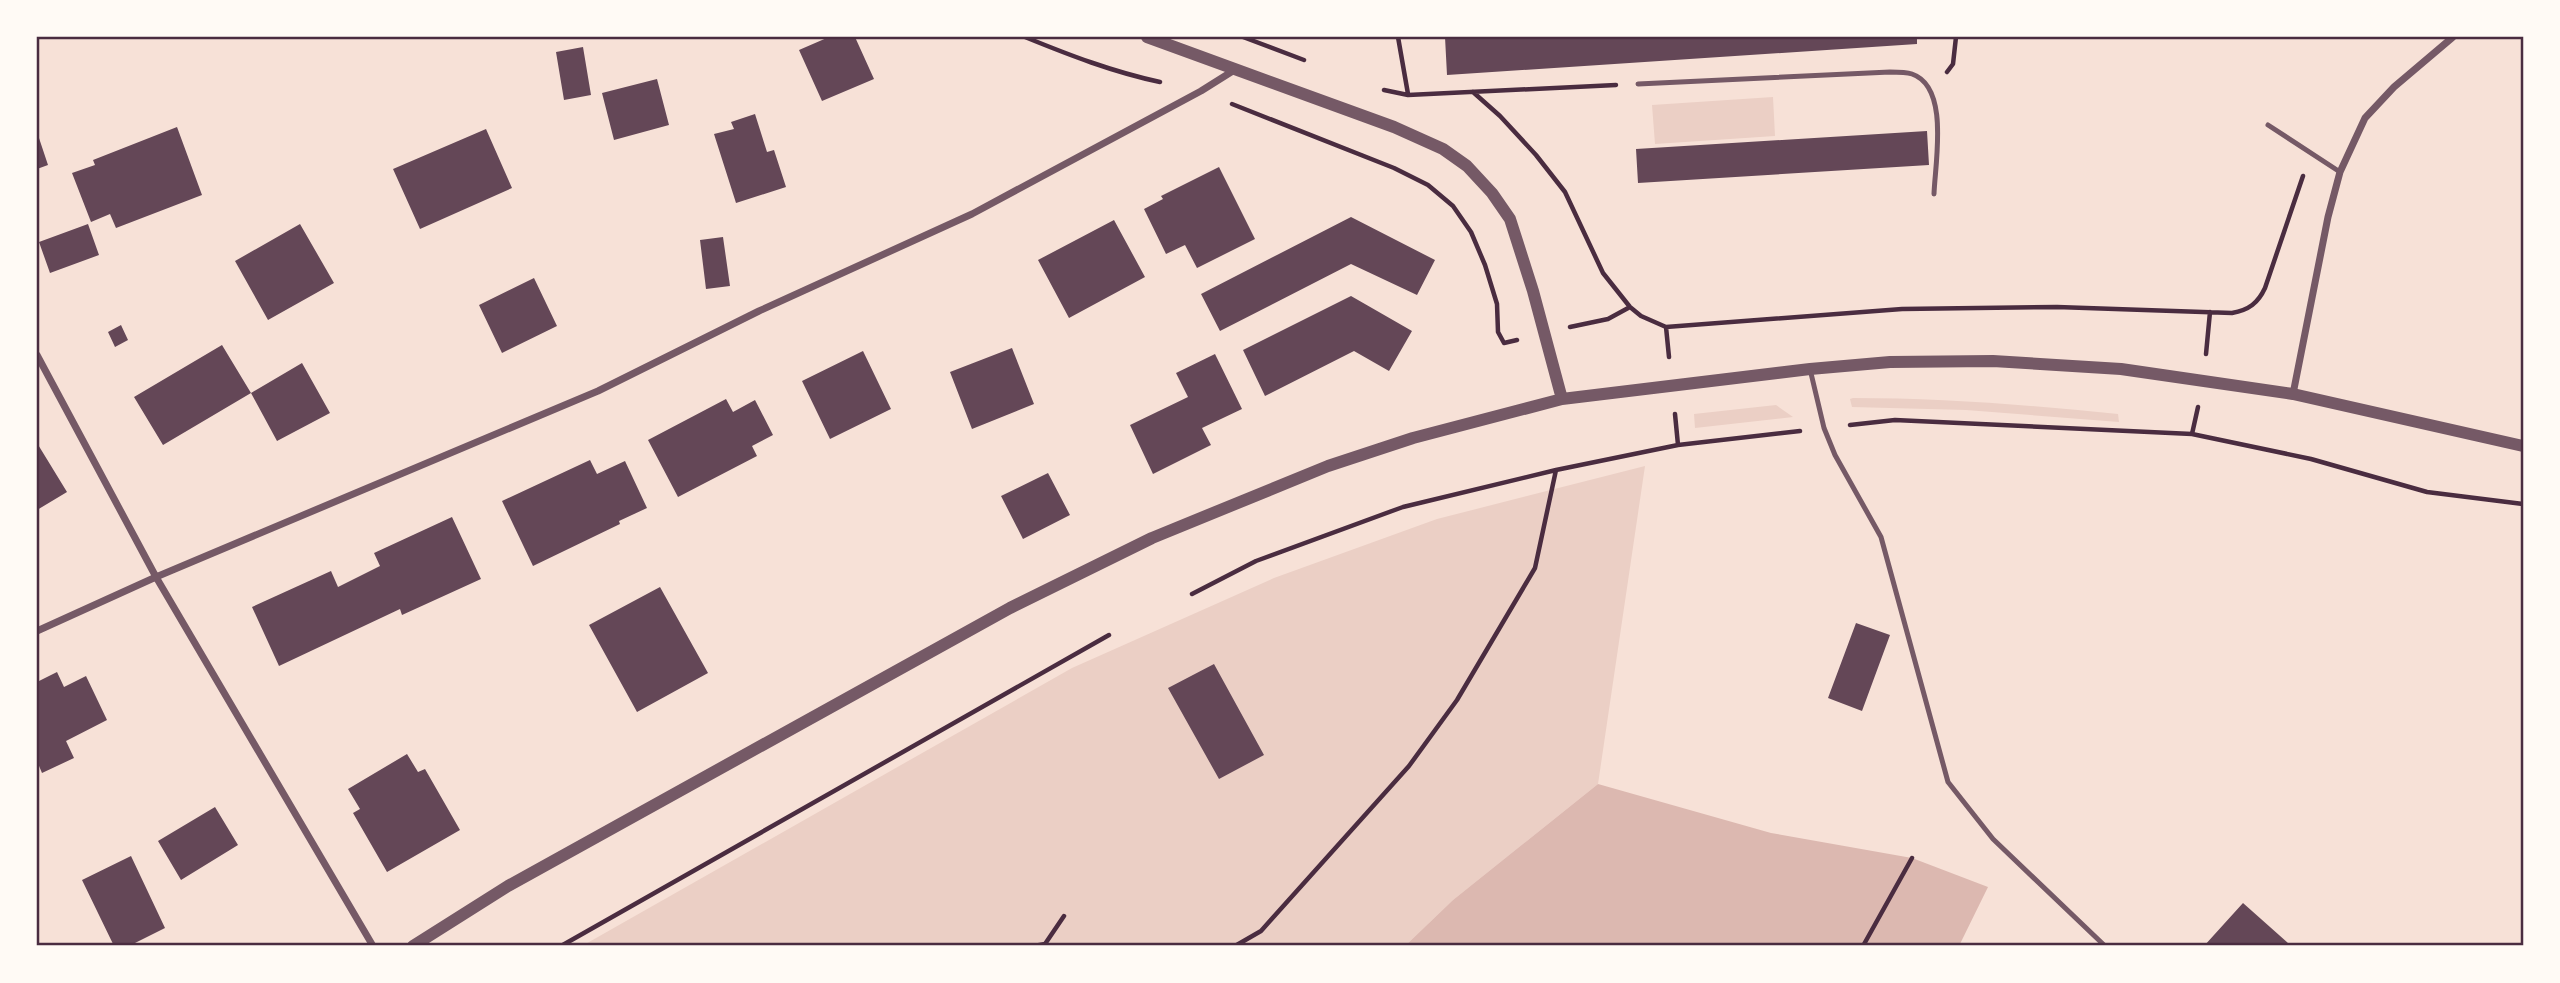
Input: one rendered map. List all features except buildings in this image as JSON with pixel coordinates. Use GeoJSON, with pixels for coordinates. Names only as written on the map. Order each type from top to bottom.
{"type":"FeatureCollection","features":[{"type":"Feature","properties":{"kind":"street"},"geometry":{"type":"LineString","coordinates":[[1147,37],[1394,127],[1443,149],[1468,166],[1510,219],[1562,399]]}},
{"type":"Feature","properties":{"kind":"street"},"geometry":{"type":"LineString","coordinates":[[2294,394],[2328,216],[2340,172],[2365,118],[2394,87],[2453,37]]}},
{"type":"Feature","properties":{"kind":"street"},"geometry":{"type":"LineString","coordinates":[[37,631],[156,577],[598,391],[759,311],[972,214],[1201,91],[1236,69]]}},
{"type":"Feature","properties":{"kind":"street"},"geometry":{"type":"LineString","coordinates":[[37,355],[156,577],[373,946]]}},
{"type":"Feature","properties":{"kind":"street"},"geometry":{"type":"LineString","coordinates":[[413,946],[508,886],[985,622],[1152,538],[1256,493],[1328,466],[1413,438],[1562,399],[1810,369],[1890,362],[1993,361],[2122,369],[2294,394],[2523,446]]}},
{"type":"Feature","properties":{"kind":"lane"},"geometry":{"type":"LineString","coordinates":[[1638,84],[1890,72],[1913,74],[1931,90],[1937,113],[1934,194]]}},
{"type":"Feature","properties":{"kind":"lane"},"geometry":{"type":"LineString","coordinates":[[2268,125],[2340,172]]}},
{"type":"Feature","properties":{"kind":"lane"},"geometry":{"type":"LineString","coordinates":[[1810,369],[1824,428],[1835,455],[1881,537],[1948,782],[1993,839],[2105,946]]}},
{"type":"Feature","properties":{"kind":"path"},"geometry":{"type":"LineString","coordinates":[[1025,37],[1132,76],[1201,91],[1394,168],[1428,185],[1453,206],[1472,232],[1497,304],[1498,332],[1504,343],[1608,319],[1630,306]]}},
{"type":"Feature","properties":{"kind":"path"},"geometry":{"type":"LineString","coordinates":[[1394,127],[1408,95],[1398,37]]}},
{"type":"Feature","properties":{"kind":"path"},"geometry":{"type":"LineString","coordinates":[[1931,90],[1954,64],[1956,37]]}},
{"type":"Feature","properties":{"kind":"path"},"geometry":{"type":"LineString","coordinates":[[1408,95],[1638,84]]}},
{"type":"Feature","properties":{"kind":"path"},"geometry":{"type":"LineString","coordinates":[[1472,92],[1536,155],[1565,192],[1603,273],[1630,306],[1641,316],[1666,327],[1902,309],[2057,307],[2232,313],[2246,310],[2259,299],[2265,288],[2311,153]]}},
{"type":"Feature","properties":{"kind":"path"},"geometry":{"type":"LineString","coordinates":[[1234,946],[1261,931],[1400,777],[1457,700],[1535,568],[1556,470]]}},
{"type":"Feature","properties":{"kind":"path"},"geometry":{"type":"LineString","coordinates":[[561,946],[1109,635]]}},
{"type":"Feature","properties":{"kind":"path"},"geometry":{"type":"LineString","coordinates":[[1863,946],[1912,858]]}},
{"type":"Feature","properties":{"kind":"path"},"geometry":{"type":"LineString","coordinates":[[1034,946],[1045,945],[1064,916]]}},
{"type":"Feature","properties":{"kind":"shaded area"},"geometry":{"type":"Polygon","coordinates":[[[1773,97],[1775,136],[1655,144],[1652,105],[1773,97]]]}},
{"type":"Feature","properties":{"kind":"shaded area"},"geometry":{"type":"Polygon","coordinates":[[[1850,399],[2052,408],[2118,414],[2119,422],[1966,410],[1852,407],[1850,399]]]}},
{"type":"Feature","properties":{"kind":"shaded area"},"geometry":{"type":"Polygon","coordinates":[[[1776,405],[1793,417],[1695,428],[1694,414],[1776,405]]]}},
{"type":"Feature","properties":{"kind":"shaded area"},"geometry":{"type":"Polygon","coordinates":[[[1645,466],[1598,784],[1453,900],[1405,946],[582,946],[1072,668],[1274,578],[1437,519],[1645,466]]]}},
{"type":"Feature","properties":{"kind":"shaded area"},"geometry":{"type":"Polygon","coordinates":[[[1598,784],[1771,833],[1912,858],[1988,887],[1959,946],[1405,946],[1453,900],[1598,784]]]}}]}
